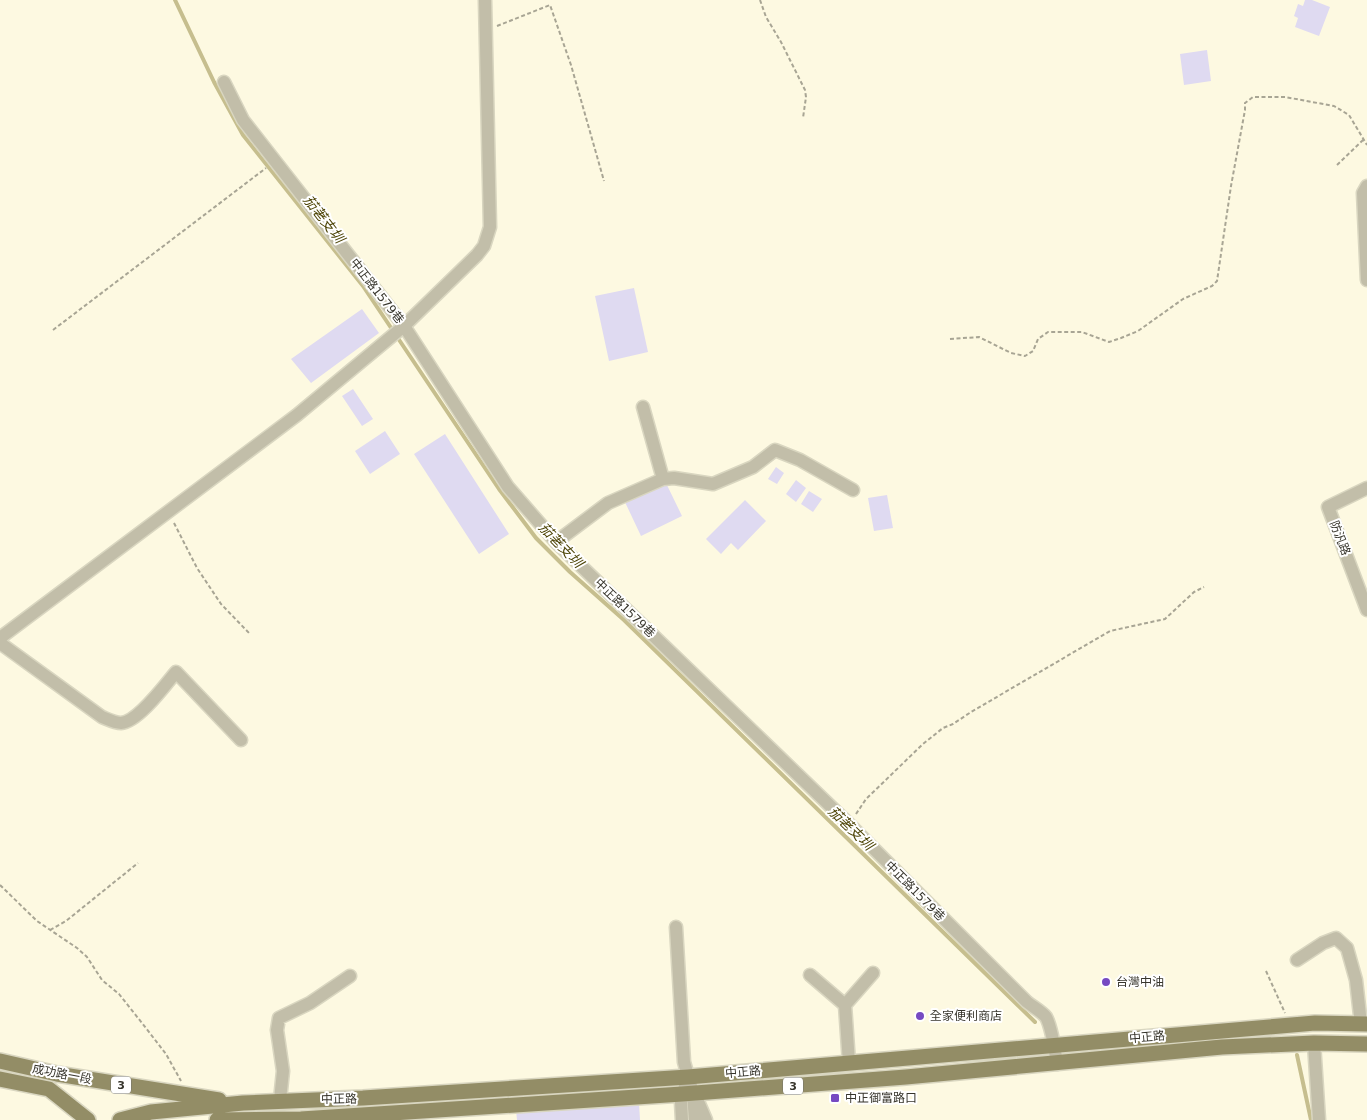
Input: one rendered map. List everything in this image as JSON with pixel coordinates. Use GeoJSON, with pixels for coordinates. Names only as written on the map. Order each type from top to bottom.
{"type":"FeatureCollection","features":[{"type":"Feature","properties":{"kind":"main road","name":"中正路"},"geometry":{"type":"LineString","coordinates":[[120,1120],[151,1112],[280,1100],[363,1098],[688,1076],[849,1064],[1315,1023],[1364,1024]]}},
{"type":"Feature","properties":{"kind":"main road","name":"中正路"},"geometry":{"type":"LineString","coordinates":[[218,1120],[301,1119],[687,1094],[1057,1064],[1222,1047],[1314,1043],[1367,1044]]}},
{"type":"Feature","properties":{"kind":"main road","name":"成功路一段"},"geometry":{"type":"LineString","coordinates":[[0,1061],[57,1074],[243,1103]]}},
{"type":"Feature","properties":{"kind":"main road","name":"成功路一段"},"geometry":{"type":"LineString","coordinates":[[0,1079],[49,1089],[88,1120]]}},
{"type":"Feature","properties":{"kind":"street"},"geometry":{"type":"LineString","coordinates":[[0,638],[297,415],[404,326],[484,246],[490,228],[485,0]]}},
{"type":"Feature","properties":{"kind":"street","name":"中正路1579巷"},"geometry":{"type":"LineString","coordinates":[[224,82],[242,120],[404,326],[508,487],[556,542],[849,824],[1027,1002],[1046,1018],[1057,1064]]}},
{"type":"Feature","properties":{"kind":"street"},"geometry":{"type":"LineString","coordinates":[[1367,186],[1363,193],[1367,280]]}},
{"type":"Feature","properties":{"kind":"street"},"geometry":{"type":"LineString","coordinates":[[643,407],[662,479]]}},
{"type":"Feature","properties":{"kind":"street"},"geometry":{"type":"LineString","coordinates":[[556,542],[608,503],[662,479],[674,478],[713,484],[753,467],[775,450],[800,460],[853,490]]}},
{"type":"Feature","properties":{"kind":"street","name":"防汎路"},"geometry":{"type":"LineString","coordinates":[[1367,488],[1328,507],[1367,610]]}},
{"type":"Feature","properties":{"kind":"street"},"geometry":{"type":"LineString","coordinates":[[0,643],[102,717],[121,723],[149,705],[176,672],[242,740]]}},
{"type":"Feature","properties":{"kind":"street"},"geometry":{"type":"LineString","coordinates":[[676,927],[684,1062],[688,1076],[682,1120]]}},
{"type":"Feature","properties":{"kind":"street"},"geometry":{"type":"LineString","coordinates":[[1296,960],[1323,943],[1336,938],[1347,948],[1356,980],[1364,1024]]}},
{"type":"Feature","properties":{"kind":"street"},"geometry":{"type":"LineString","coordinates":[[849,1064],[845,1005],[873,973]]}},
{"type":"Feature","properties":{"kind":"street"},"geometry":{"type":"LineString","coordinates":[[810,975],[845,1005]]}},
{"type":"Feature","properties":{"kind":"street"},"geometry":{"type":"LineString","coordinates":[[280,1100],[283,1071],[277,1030],[279,1018],[310,1002],[350,976]]}},
{"type":"Feature","properties":{"kind":"street"},"geometry":{"type":"LineString","coordinates":[[1314,1043],[1319,1120]]}},
{"type":"Feature","properties":{"kind":"street"},"geometry":{"type":"LineString","coordinates":[[687,1094],[695,1120]]}},
{"type":"Feature","properties":{"kind":"street"},"geometry":{"type":"LineString","coordinates":[[687,1094],[700,1104],[706,1120]]}},
{"type":"Feature","properties":{"kind":"path"},"geometry":{"type":"LineString","coordinates":[[548,0],[571,65],[604,181]]}},
{"type":"Feature","properties":{"kind":"path"},"geometry":{"type":"LineString","coordinates":[[760,0],[766,17],[781,42],[804,90],[806,98],[802,118]]}},
{"type":"Feature","properties":{"kind":"path"},"geometry":{"type":"LineString","coordinates":[[486,31],[550,5]]}},
{"type":"Feature","properties":{"kind":"path"},"geometry":{"type":"LineString","coordinates":[[950,338],[979,337],[1011,353],[1025,356],[1033,351],[1038,339],[1048,332],[1082,332],[1109,342],[1138,331],[1183,299],[1212,286],[1217,281],[1231,186],[1246,110],[1245,103],[1253,97],[1285,97],[1334,106],[1349,114],[1367,145]]}},
{"type":"Feature","properties":{"kind":"path"},"geometry":{"type":"LineString","coordinates":[[1337,164],[1364,139]]}},
{"type":"Feature","properties":{"kind":"path"},"geometry":{"type":"LineString","coordinates":[[53,330],[275,160]]}},
{"type":"Feature","properties":{"kind":"path"},"geometry":{"type":"LineString","coordinates":[[168,512],[196,568],[221,604],[249,632]]}},
{"type":"Feature","properties":{"kind":"path"},"geometry":{"type":"LineString","coordinates":[[849,824],[866,799],[911,754],[943,728],[953,724],[1110,631],[1165,619],[1194,592],[1204,587]]}},
{"type":"Feature","properties":{"kind":"path"},"geometry":{"type":"LineString","coordinates":[[50,930],[66,921],[138,863]]}},
{"type":"Feature","properties":{"kind":"path"},"geometry":{"type":"LineString","coordinates":[[0,885],[38,921],[87,957],[102,980],[120,994],[166,1054],[188,1095]]}},
{"type":"Feature","properties":{"kind":"path"},"geometry":{"type":"LineString","coordinates":[[1266,971],[1290,1025]]}},
{"type":"Feature","properties":{"kind":"building"},"geometry":{"type":"Polygon","coordinates":[[[1305,0],[1312,0],[1330,7],[1319,36],[1295,27],[1298,18],[1294,16],[1298,4],[1303,6],[1305,0]]]}},
{"type":"Feature","properties":{"kind":"building"},"geometry":{"type":"Polygon","coordinates":[[[1207,50],[1211,81],[1184,85],[1180,54],[1207,50]]]}},
{"type":"Feature","properties":{"kind":"building"},"geometry":{"type":"Polygon","coordinates":[[[634,288],[648,352],[609,361],[595,296],[634,288]]]}},
{"type":"Feature","properties":{"kind":"building"},"geometry":{"type":"Polygon","coordinates":[[[362,309],[379,333],[311,383],[291,359],[362,309]]]}},
{"type":"Feature","properties":{"kind":"building"},"geometry":{"type":"Polygon","coordinates":[[[353,389],[373,419],[362,426],[342,396],[353,389]]]}},
{"type":"Feature","properties":{"kind":"building"},"geometry":{"type":"Polygon","coordinates":[[[385,431],[400,454],[370,474],[355,451],[385,431]]]}},
{"type":"Feature","properties":{"kind":"building"},"geometry":{"type":"Polygon","coordinates":[[[445,434],[509,534],[479,554],[414,454],[445,434]]]}},
{"type":"Feature","properties":{"kind":"building"},"geometry":{"type":"Polygon","coordinates":[[[776,467],[784,473],[777,484],[768,479],[776,467]]]}},
{"type":"Feature","properties":{"kind":"building"},"geometry":{"type":"Polygon","coordinates":[[[796,480],[806,488],[796,502],[786,494],[796,480]]]}},
{"type":"Feature","properties":{"kind":"building"},"geometry":{"type":"Polygon","coordinates":[[[665,481],[682,516],[641,536],[624,500],[665,481]]]}},
{"type":"Feature","properties":{"kind":"building"},"geometry":{"type":"Polygon","coordinates":[[[809,491],[822,499],[813,512],[801,504],[809,491]]]}},
{"type":"Feature","properties":{"kind":"building"},"geometry":{"type":"Polygon","coordinates":[[[887,495],[893,528],[874,531],[868,498],[887,495]]]}},
{"type":"Feature","properties":{"kind":"building"},"geometry":{"type":"Polygon","coordinates":[[[745,500],[766,521],[738,550],[731,543],[721,554],[706,539],[745,500]]]}},
{"type":"Feature","properties":{"kind":"building"},"geometry":{"type":"Polygon","coordinates":[[[639,1103],[640,1120],[517,1120],[516,1110],[639,1103]]]}},
{"type":"Feature","properties":{"kind":"waterway","name":"茄荖支圳"},"geometry":{"type":"LineString","coordinates":[[175,0],[214,82],[243,135],[363,286],[499,489],[536,538],[570,572],[624,620],[1035,1022]]}},
{"type":"Feature","properties":{"kind":"waterway"},"geometry":{"type":"LineString","coordinates":[[1297,1055],[1311,1120]]}},
{"type":"Feature","properties":{"kind":"place","name":"台灣中油"},"geometry":{"type":"Point","coordinates":[1106,982]}},
{"type":"Feature","properties":{"kind":"place","name":"全家便利商店"},"geometry":{"type":"Point","coordinates":[920,1016]}},
{"type":"Feature","properties":{"kind":"place","name":"中正御富路口"},"geometry":{"type":"Point","coordinates":[835,1098]}}]}
